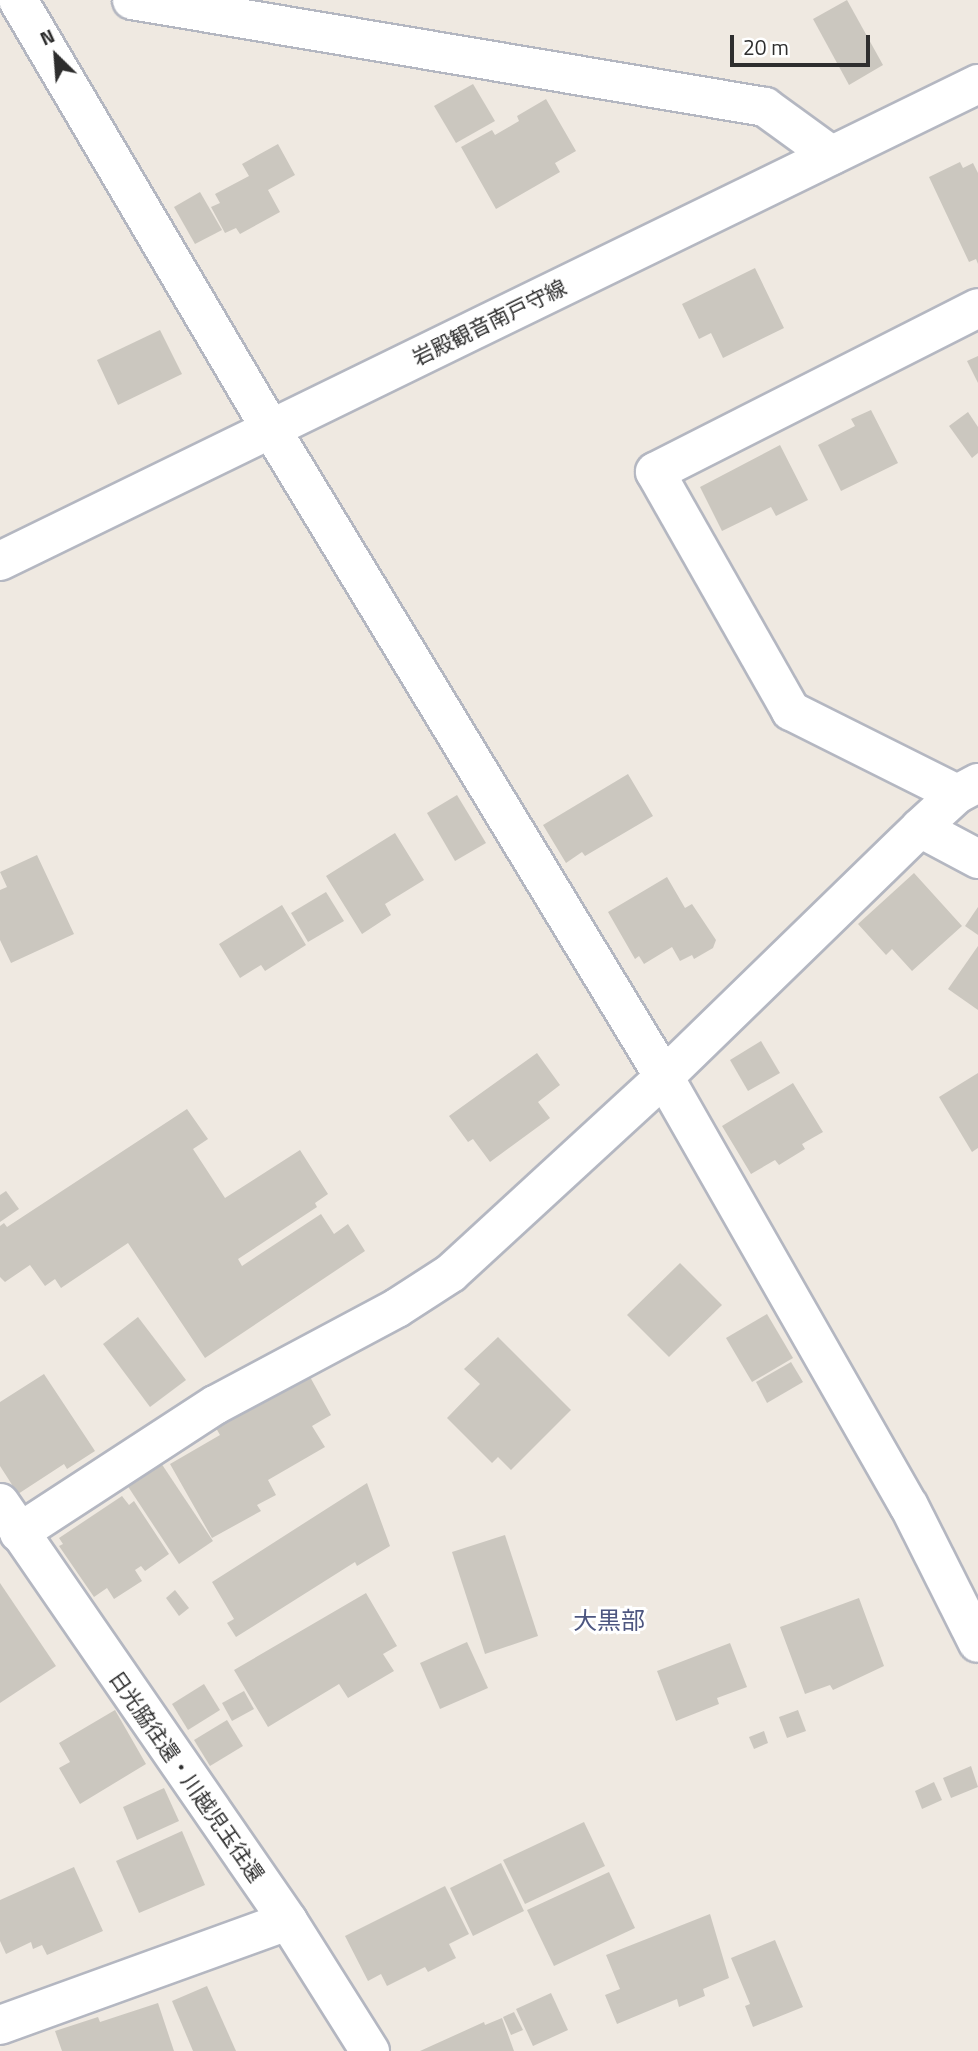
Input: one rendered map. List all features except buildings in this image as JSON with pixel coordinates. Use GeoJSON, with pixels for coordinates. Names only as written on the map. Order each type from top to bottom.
{"type":"FeatureCollection","features":[{"type":"Feature","properties":{"kind":"street"},"geometry":{"type":"LineString","coordinates":[[18,0],[271,429],[664,1077],[909,1506],[978,1643]]}},
{"type":"Feature","properties":{"kind":"street"},"geometry":{"type":"LineString","coordinates":[[132,0],[765,107],[831,155]]}},
{"type":"Feature","properties":{"kind":"street","name":"岩殿観音南戸守線"},"geometry":{"type":"LineString","coordinates":[[0,561],[978,84]]}},
{"type":"Feature","properties":{"kind":"street"},"geometry":{"type":"LineString","coordinates":[[8,1524],[215,1405],[397,1308],[451,1273],[664,1077],[920,828],[968,788],[791,711],[655,472],[978,307]]}},
{"type":"Feature","properties":{"kind":"street"},"geometry":{"type":"LineString","coordinates":[[920,828],[978,859]]}},
{"type":"Feature","properties":{"kind":"street","name":"日光脇往還・川越児玉往還"},"geometry":{"type":"LineString","coordinates":[[8,1524],[288,1921],[370,2051]]}},
{"type":"Feature","properties":{"kind":"street"},"geometry":{"type":"LineString","coordinates":[[10,2051],[0,2028],[288,1921]]}},
{"type":"Feature","properties":{"kind":"district","name":"大黒部"},"geometry":{"type":"Point","coordinates":[609,1621]}}]}
